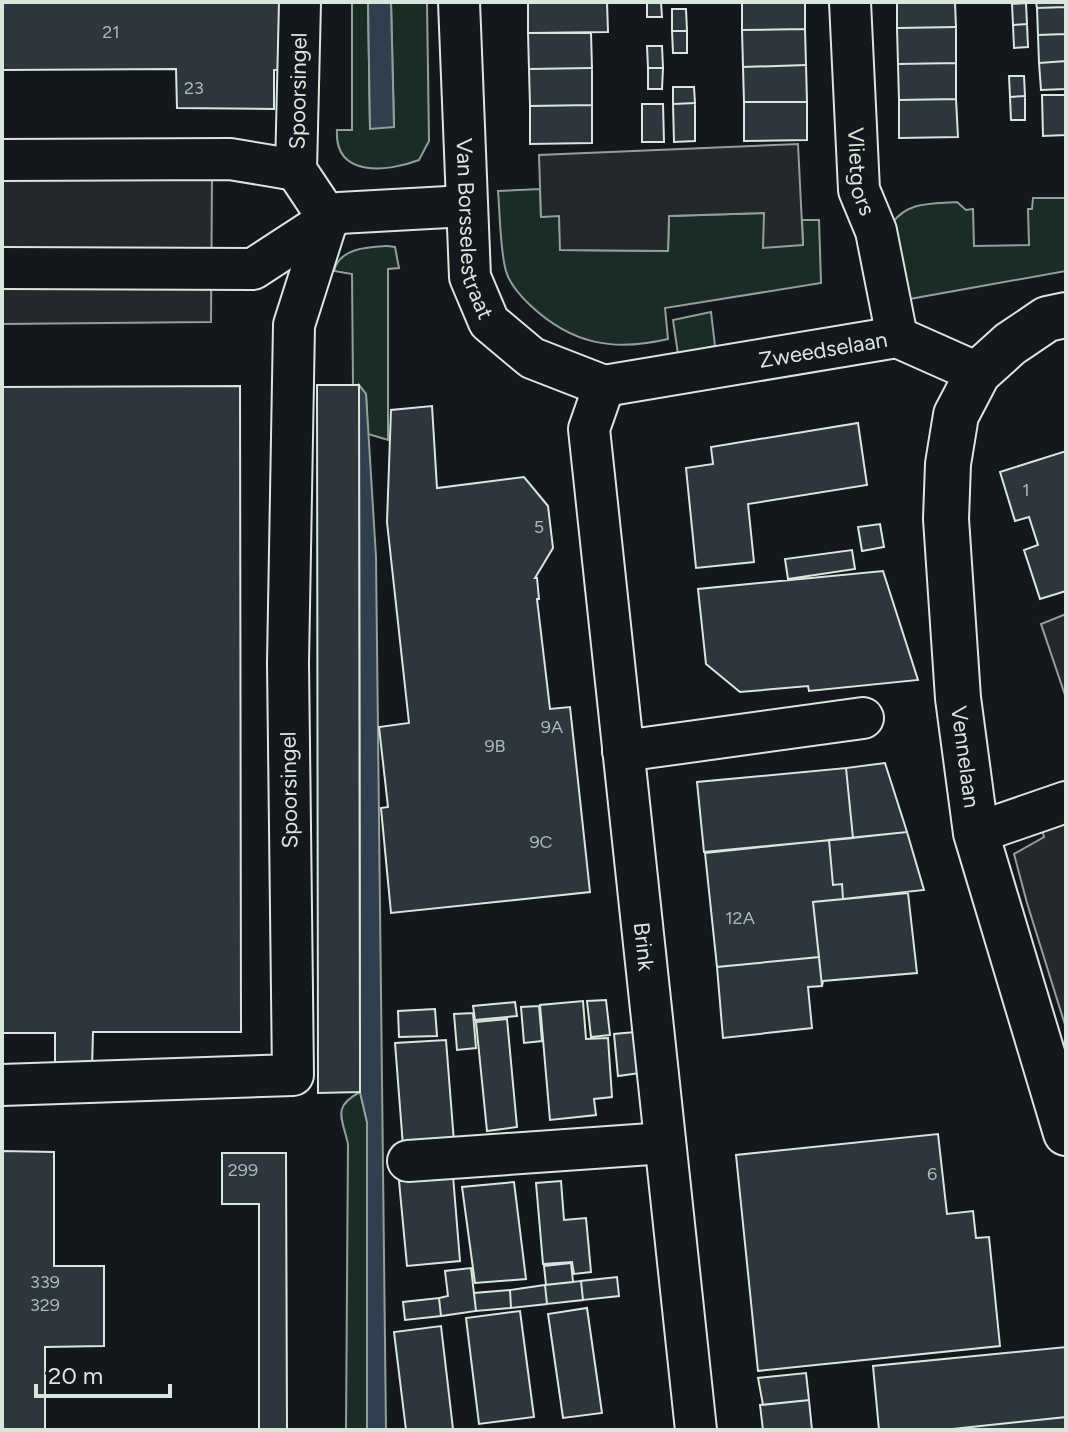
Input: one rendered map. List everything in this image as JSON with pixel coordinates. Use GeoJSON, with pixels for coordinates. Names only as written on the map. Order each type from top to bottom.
{"type":"FeatureCollection","features":[{"type":"Feature","properties":{"kind":"street","name":"Spoorsingel"},"geometry":{"type":"LineString","coordinates":[[2,1085],[293,1075],[288,663],[294,325],[328,218],[296,170],[300,2]]}},
{"type":"Feature","properties":{"kind":"street","name":"Van Borsselestraat"},"geometry":{"type":"LineString","coordinates":[[459,2],[470,277],[489,322],[532,358],[604,386]]}},
{"type":"Feature","properties":{"kind":"street","name":"Vlietgors"},"geometry":{"type":"LineString","coordinates":[[850,2],[859,190],[876,231],[897,337]]}},
{"type":"Feature","properties":{"kind":"street"},"geometry":{"type":"LineString","coordinates":[[2,160],[230,159],[296,170]]}},
{"type":"Feature","properties":{"kind":"street"},"geometry":{"type":"LineString","coordinates":[[2,268],[253,269],[328,218],[348,211],[466,206]]}},
{"type":"Feature","properties":{"kind":"street"},"geometry":{"type":"LineString","coordinates":[[978,373],[1010,344],[1047,319],[1066,315]]}},
{"type":"Feature","properties":{"kind":"street","name":"Zweedselaan"},"geometry":{"type":"LineString","coordinates":[[604,386],[897,337],[978,373]]}},
{"type":"Feature","properties":{"kind":"street","name":"Vennelaan"},"geometry":{"type":"LineString","coordinates":[[978,373],[956,415],[948,464],[946,519],[958,698],[976,833],[1066,1133]]}},
{"type":"Feature","properties":{"kind":"street","name":"Brink"},"geometry":{"type":"LineString","coordinates":[[604,386],[589,429],[696,1430]]}},
{"type":"Feature","properties":{"kind":"street"},"geometry":{"type":"LineString","coordinates":[[623,751],[863,718]]}},
{"type":"Feature","properties":{"kind":"street"},"geometry":{"type":"LineString","coordinates":[[976,833],[1066,802]]}},
{"type":"Feature","properties":{"kind":"street"},"geometry":{"type":"LineString","coordinates":[[408,1161],[665,1143]]}},
{"type":"Feature","properties":{"kind":"green space"},"geometry":{"type":"Polygon","coordinates":[[[352,2],[368,2],[370,128],[394,126],[391,2],[427,2],[429,141],[419,160],[393,167],[365,168],[344,157],[338,146],[337,130],[352,130],[352,2]]]}},
{"type":"Feature","properties":{"kind":"green space"},"geometry":{"type":"Polygon","coordinates":[[[540,189],[541,217],[559,215],[561,250],[668,251],[669,216],[765,213],[764,247],[803,244],[802,220],[819,220],[821,283],[665,308],[668,339],[629,345],[594,342],[578,337],[546,319],[531,306],[516,290],[506,271],[498,191],[540,189]]]}},
{"type":"Feature","properties":{"kind":"green space"},"geometry":{"type":"Polygon","coordinates":[[[1033,198],[1066,198],[1066,271],[904,300],[892,223],[899,216],[921,205],[957,202],[966,210],[973,209],[974,246],[1029,245],[1028,209],[1032,209],[1033,198]]]}},
{"type":"Feature","properties":{"kind":"green space"},"geometry":{"type":"Polygon","coordinates":[[[395,247],[399,268],[388,269],[388,440],[368,434],[366,394],[359,385],[353,386],[352,274],[334,271],[337,263],[348,253],[395,247]]]}},
{"type":"Feature","properties":{"kind":"green space"},"geometry":{"type":"Polygon","coordinates":[[[711,312],[715,346],[678,354],[673,320],[711,312]]]}},
{"type":"Feature","properties":{"kind":"green space"},"geometry":{"type":"Polygon","coordinates":[[[360,1092],[367,1122],[367,1430],[346,1430],[348,1144],[341,1114],[345,1103],[360,1092]]]}},
{"type":"Feature","properties":{"kind":"shaded area"},"geometry":{"type":"Polygon","coordinates":[[[798,144],[803,245],[763,248],[764,213],[669,216],[668,251],[560,250],[559,216],[541,217],[539,155],[798,144]]]}},
{"type":"Feature","properties":{"kind":"shaded area"},"geometry":{"type":"Polygon","coordinates":[[[212,176],[211,322],[2,324],[2,178],[212,176]]]}},
{"type":"Feature","properties":{"kind":"shaded area"},"geometry":{"type":"Polygon","coordinates":[[[1066,614],[1066,698],[1041,624],[1066,614]]]}},
{"type":"Feature","properties":{"kind":"shaded area"},"geometry":{"type":"Polygon","coordinates":[[[1066,782],[1066,1028],[1014,854],[1044,837],[1032,794],[1066,782]]]}},
{"type":"Feature","properties":{"kind":"water"},"geometry":{"type":"Polygon","coordinates":[[[368,2],[391,2],[394,127],[370,129],[368,2]]]}},
{"type":"Feature","properties":{"kind":"water"},"geometry":{"type":"Polygon","coordinates":[[[359,385],[366,394],[376,557],[386,1430],[367,1430],[367,1122],[360,1092],[359,385]]]}},
{"type":"Feature","properties":{"kind":"building"},"geometry":{"type":"Polygon","coordinates":[[[2,2],[283,2],[283,70],[274,70],[274,109],[177,108],[176,69],[2,70],[2,2]]]}},
{"type":"Feature","properties":{"kind":"building"},"geometry":{"type":"Polygon","coordinates":[[[528,2],[607,2],[608,32],[528,33],[528,2]]]}},
{"type":"Feature","properties":{"kind":"building"},"geometry":{"type":"Polygon","coordinates":[[[647,2],[661,2],[662,17],[647,17],[647,2]]]}},
{"type":"Feature","properties":{"kind":"building"},"geometry":{"type":"Polygon","coordinates":[[[742,2],[805,2],[805,29],[742,30],[742,2]]]}},
{"type":"Feature","properties":{"kind":"building"},"geometry":{"type":"Polygon","coordinates":[[[897,2],[955,2],[956,27],[897,28],[897,2]]]}},
{"type":"Feature","properties":{"kind":"building"},"geometry":{"type":"Polygon","coordinates":[[[1036,2],[1066,2],[1066,7],[1037,8],[1036,2]]]}},
{"type":"Feature","properties":{"kind":"building"},"geometry":{"type":"Polygon","coordinates":[[[1026,3],[1027,24],[1013,25],[1012,4],[1026,3]]]}},
{"type":"Feature","properties":{"kind":"building"},"geometry":{"type":"Polygon","coordinates":[[[1066,7],[1066,34],[1038,35],[1037,8],[1066,7]]]}},
{"type":"Feature","properties":{"kind":"building"},"geometry":{"type":"Polygon","coordinates":[[[672,9],[686,9],[687,31],[672,31],[672,9]]]}},
{"type":"Feature","properties":{"kind":"building"},"geometry":{"type":"Polygon","coordinates":[[[1027,24],[1028,47],[1014,48],[1013,25],[1027,24]]]}},
{"type":"Feature","properties":{"kind":"building"},"geometry":{"type":"Polygon","coordinates":[[[956,27],[956,63],[898,64],[897,28],[956,27]]]}},
{"type":"Feature","properties":{"kind":"building"},"geometry":{"type":"Polygon","coordinates":[[[805,29],[806,65],[743,67],[742,30],[805,29]]]}},
{"type":"Feature","properties":{"kind":"building"},"geometry":{"type":"Polygon","coordinates":[[[672,31],[687,31],[687,53],[673,53],[672,31]]]}},
{"type":"Feature","properties":{"kind":"building"},"geometry":{"type":"Polygon","coordinates":[[[528,33],[591,33],[592,68],[529,69],[528,33]]]}},
{"type":"Feature","properties":{"kind":"building"},"geometry":{"type":"Polygon","coordinates":[[[1066,34],[1066,61],[1039,63],[1038,35],[1066,34]]]}},
{"type":"Feature","properties":{"kind":"building"},"geometry":{"type":"Polygon","coordinates":[[[647,46],[662,46],[663,68],[648,68],[647,46]]]}},
{"type":"Feature","properties":{"kind":"building"},"geometry":{"type":"Polygon","coordinates":[[[1066,61],[1066,89],[1041,90],[1039,63],[1066,61]]]}},
{"type":"Feature","properties":{"kind":"building"},"geometry":{"type":"Polygon","coordinates":[[[956,63],[956,99],[899,100],[898,64],[956,63]]]}},
{"type":"Feature","properties":{"kind":"building"},"geometry":{"type":"Polygon","coordinates":[[[806,65],[807,102],[744,102],[743,67],[806,65]]]}},
{"type":"Feature","properties":{"kind":"building"},"geometry":{"type":"Polygon","coordinates":[[[592,68],[592,105],[530,106],[529,69],[592,68]]]}},
{"type":"Feature","properties":{"kind":"building"},"geometry":{"type":"Polygon","coordinates":[[[648,68],[663,68],[662,89],[648,89],[648,68]]]}},
{"type":"Feature","properties":{"kind":"building"},"geometry":{"type":"Polygon","coordinates":[[[1009,76],[1024,76],[1025,96],[1010,97],[1009,76]]]}},
{"type":"Feature","properties":{"kind":"building"},"geometry":{"type":"Polygon","coordinates":[[[673,87],[694,87],[695,103],[673,104],[673,87]]]}},
{"type":"Feature","properties":{"kind":"building"},"geometry":{"type":"Polygon","coordinates":[[[1042,95],[1066,95],[1066,135],[1043,136],[1042,95]]]}},
{"type":"Feature","properties":{"kind":"building"},"geometry":{"type":"Polygon","coordinates":[[[1025,96],[1025,120],[1011,120],[1010,97],[1025,96]]]}},
{"type":"Feature","properties":{"kind":"building"},"geometry":{"type":"Polygon","coordinates":[[[956,99],[958,137],[899,138],[899,100],[956,99]]]}},
{"type":"Feature","properties":{"kind":"building"},"geometry":{"type":"Polygon","coordinates":[[[744,102],[807,102],[807,140],[744,141],[744,102]]]}},
{"type":"Feature","properties":{"kind":"building"},"geometry":{"type":"Polygon","coordinates":[[[695,103],[695,141],[674,142],[673,104],[695,103]]]}},
{"type":"Feature","properties":{"kind":"building"},"geometry":{"type":"Polygon","coordinates":[[[642,104],[663,104],[664,142],[642,142],[642,104]]]}},
{"type":"Feature","properties":{"kind":"building"},"geometry":{"type":"Polygon","coordinates":[[[592,105],[592,143],[530,144],[530,106],[592,105]]]}},
{"type":"Feature","properties":{"kind":"building"},"geometry":{"type":"Polygon","coordinates":[[[317,385],[359,385],[360,1092],[318,1093],[317,385]]]}},
{"type":"Feature","properties":{"kind":"building"},"geometry":{"type":"Polygon","coordinates":[[[240,386],[241,1032],[93,1032],[92,1069],[55,1069],[55,1033],[2,1033],[2,387],[240,386]]]}},
{"type":"Feature","properties":{"kind":"building"},"geometry":{"type":"Polygon","coordinates":[[[432,406],[437,488],[524,477],[548,506],[553,548],[535,578],[537,599],[550,709],[570,707],[590,892],[391,913],[381,808],[388,807],[379,727],[409,723],[387,522],[391,410],[432,406]]]}},
{"type":"Feature","properties":{"kind":"building"},"geometry":{"type":"Polygon","coordinates":[[[858,423],[867,485],[748,504],[754,562],[696,568],[686,468],[713,464],[711,447],[858,423]]]}},
{"type":"Feature","properties":{"kind":"building"},"geometry":{"type":"Polygon","coordinates":[[[1066,451],[1066,591],[1040,599],[1024,550],[1038,545],[1029,517],[1015,521],[1000,472],[1066,451]]]}},
{"type":"Feature","properties":{"kind":"building"},"geometry":{"type":"Polygon","coordinates":[[[880,524],[884,547],[862,551],[858,527],[880,524]]]}},
{"type":"Feature","properties":{"kind":"building"},"geometry":{"type":"Polygon","coordinates":[[[852,550],[855,569],[788,579],[785,559],[852,550]]]}},
{"type":"Feature","properties":{"kind":"building"},"geometry":{"type":"Polygon","coordinates":[[[883,571],[918,680],[809,691],[808,686],[740,692],[706,664],[698,589],[883,571]]]}},
{"type":"Feature","properties":{"kind":"building"},"geometry":{"type":"Polygon","coordinates":[[[885,763],[907,832],[853,838],[846,768],[885,763]]]}},
{"type":"Feature","properties":{"kind":"building"},"geometry":{"type":"Polygon","coordinates":[[[846,768],[853,838],[704,852],[697,782],[846,768]]]}},
{"type":"Feature","properties":{"kind":"building"},"geometry":{"type":"Polygon","coordinates":[[[907,832],[924,890],[843,899],[842,884],[833,885],[829,840],[907,832]]]}},
{"type":"Feature","properties":{"kind":"building"},"geometry":{"type":"Polygon","coordinates":[[[829,840],[833,885],[842,884],[843,899],[813,902],[819,957],[717,967],[705,853],[829,840]]]}},
{"type":"Feature","properties":{"kind":"building"},"geometry":{"type":"Polygon","coordinates":[[[908,893],[917,973],[823,981],[822,986],[813,902],[908,893]]]}},
{"type":"Feature","properties":{"kind":"building"},"geometry":{"type":"Polygon","coordinates":[[[819,957],[822,986],[808,987],[812,1028],[723,1038],[717,967],[819,957]]]}},
{"type":"Feature","properties":{"kind":"building"},"geometry":{"type":"Polygon","coordinates":[[[606,1000],[610,1035],[591,1037],[587,1001],[606,1000]]]}},
{"type":"Feature","properties":{"kind":"building"},"geometry":{"type":"Polygon","coordinates":[[[583,1001],[586,1039],[608,1038],[612,1097],[594,1099],[596,1115],[550,1120],[540,1005],[583,1001]]]}},
{"type":"Feature","properties":{"kind":"building"},"geometry":{"type":"Polygon","coordinates":[[[515,1002],[517,1016],[475,1020],[473,1006],[515,1002]]]}},
{"type":"Feature","properties":{"kind":"building"},"geometry":{"type":"Polygon","coordinates":[[[539,1006],[542,1041],[524,1043],[521,1007],[539,1006]]]}},
{"type":"Feature","properties":{"kind":"building"},"geometry":{"type":"Polygon","coordinates":[[[435,1009],[437,1036],[399,1037],[398,1011],[435,1009]]]}},
{"type":"Feature","properties":{"kind":"building"},"geometry":{"type":"Polygon","coordinates":[[[473,1013],[476,1048],[457,1050],[454,1014],[473,1013]]]}},
{"type":"Feature","properties":{"kind":"building"},"geometry":{"type":"Polygon","coordinates":[[[507,1019],[517,1127],[487,1131],[476,1022],[507,1019]]]}},
{"type":"Feature","properties":{"kind":"building"},"geometry":{"type":"Polygon","coordinates":[[[635,1032],[640,1073],[618,1076],[614,1034],[635,1032]]]}},
{"type":"Feature","properties":{"kind":"building"},"geometry":{"type":"Polygon","coordinates":[[[446,1040],[454,1142],[403,1146],[395,1043],[446,1040]]]}},
{"type":"Feature","properties":{"kind":"building"},"geometry":{"type":"Polygon","coordinates":[[[938,1134],[947,1214],[973,1211],[976,1238],[989,1237],[1000,1346],[758,1371],[736,1155],[938,1134]]]}},
{"type":"Feature","properties":{"kind":"building"},"geometry":{"type":"Polygon","coordinates":[[[2,1151],[54,1152],[54,1266],[104,1266],[104,1346],[45,1347],[45,1430],[2,1430],[2,1151]]]}},
{"type":"Feature","properties":{"kind":"building"},"geometry":{"type":"Polygon","coordinates":[[[222,1153],[286,1153],[287,1430],[259,1430],[259,1204],[222,1204],[222,1153]]]}},
{"type":"Feature","properties":{"kind":"building"},"geometry":{"type":"Polygon","coordinates":[[[453,1176],[460,1261],[407,1266],[399,1181],[453,1176]]]}},
{"type":"Feature","properties":{"kind":"building"},"geometry":{"type":"Polygon","coordinates":[[[561,1181],[564,1220],[586,1218],[591,1272],[574,1274],[572,1262],[543,1264],[536,1183],[561,1181]]]}},
{"type":"Feature","properties":{"kind":"building"},"geometry":{"type":"Polygon","coordinates":[[[514,1182],[526,1279],[475,1283],[462,1187],[514,1182]]]}},
{"type":"Feature","properties":{"kind":"building"},"geometry":{"type":"Polygon","coordinates":[[[571,1263],[573,1282],[546,1285],[544,1266],[571,1263]]]}},
{"type":"Feature","properties":{"kind":"building"},"geometry":{"type":"Polygon","coordinates":[[[471,1268],[476,1311],[441,1316],[439,1298],[448,1296],[445,1271],[471,1268]]]}},
{"type":"Feature","properties":{"kind":"building"},"geometry":{"type":"Polygon","coordinates":[[[617,1277],[619,1296],[583,1300],[581,1281],[617,1277]]]}},
{"type":"Feature","properties":{"kind":"building"},"geometry":{"type":"Polygon","coordinates":[[[581,1281],[583,1300],[547,1304],[545,1285],[581,1281]]]}},
{"type":"Feature","properties":{"kind":"building"},"geometry":{"type":"Polygon","coordinates":[[[545,1285],[547,1304],[511,1308],[510,1290],[545,1285]]]}},
{"type":"Feature","properties":{"kind":"building"},"geometry":{"type":"Polygon","coordinates":[[[510,1290],[511,1308],[476,1311],[474,1293],[510,1290]]]}},
{"type":"Feature","properties":{"kind":"building"},"geometry":{"type":"Polygon","coordinates":[[[439,1298],[441,1316],[405,1320],[403,1302],[439,1298]]]}},
{"type":"Feature","properties":{"kind":"building"},"geometry":{"type":"Polygon","coordinates":[[[587,1308],[602,1413],[563,1418],[548,1314],[587,1308]]]}},
{"type":"Feature","properties":{"kind":"building"},"geometry":{"type":"Polygon","coordinates":[[[520,1311],[534,1417],[479,1424],[466,1318],[520,1311]]]}},
{"type":"Feature","properties":{"kind":"building"},"geometry":{"type":"Polygon","coordinates":[[[441,1326],[453,1429],[406,1430],[394,1332],[441,1326]]]}},
{"type":"Feature","properties":{"kind":"building"},"geometry":{"type":"Polygon","coordinates":[[[1066,1347],[1066,1417],[943,1430],[879,1430],[873,1366],[1066,1347]]]}},
{"type":"Feature","properties":{"kind":"building"},"geometry":{"type":"Polygon","coordinates":[[[806,1373],[809,1400],[763,1405],[758,1378],[806,1373]]]}},
{"type":"Feature","properties":{"kind":"building"},"geometry":{"type":"Polygon","coordinates":[[[809,1400],[812,1430],[763,1430],[760,1405],[809,1400]]]}},
{"type":"Feature","properties":{"kind":"building"},"geometry":{"type":"Polygon","coordinates":[[[1066,1417],[1066,1430],[943,1430],[1066,1417]]]}}]}
